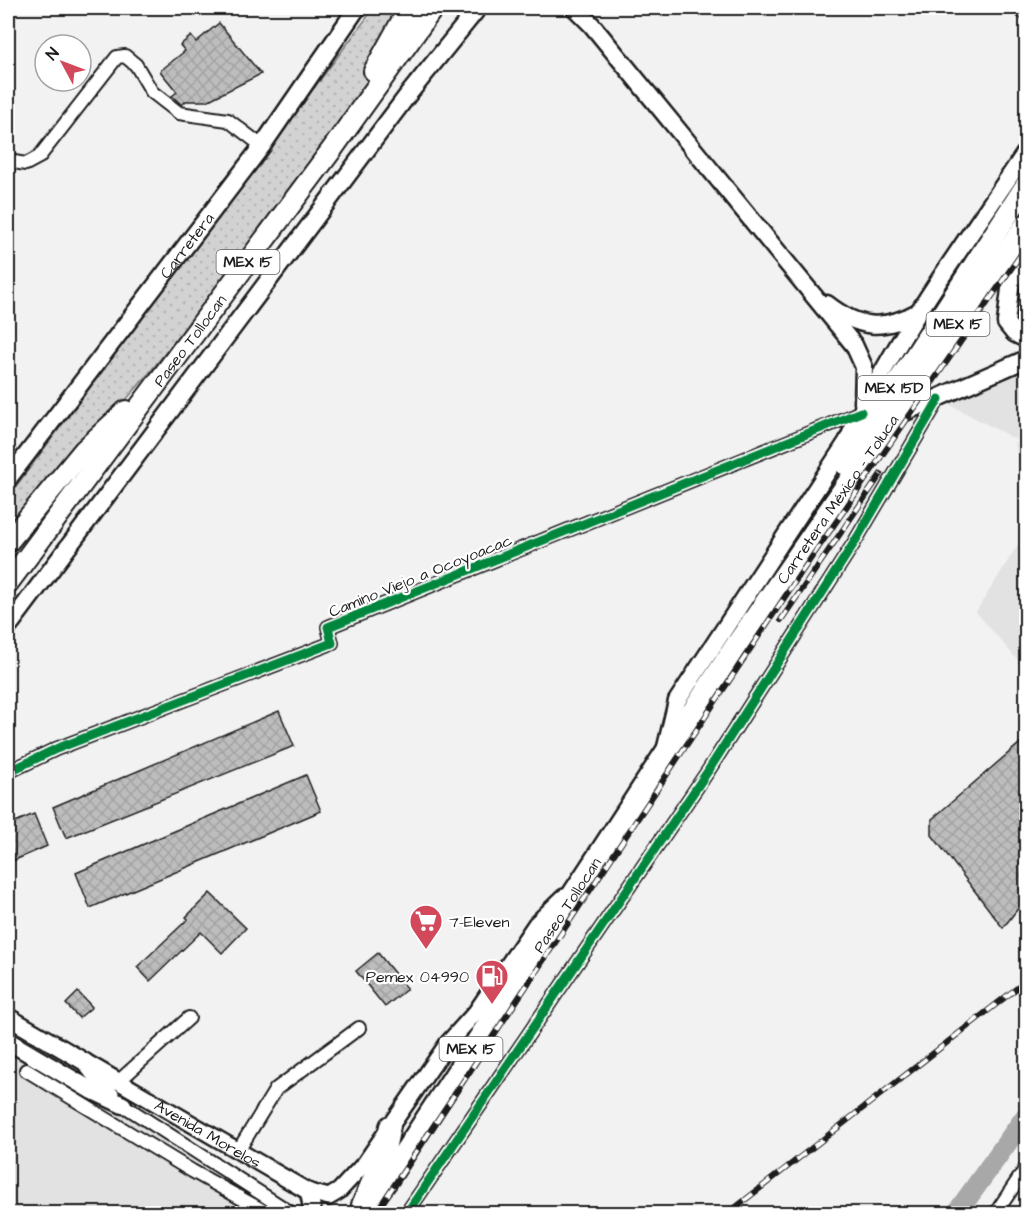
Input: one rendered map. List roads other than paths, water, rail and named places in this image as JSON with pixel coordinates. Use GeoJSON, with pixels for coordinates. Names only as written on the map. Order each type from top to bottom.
{"type":"FeatureCollection","features":[{"type":"Feature","properties":{"kind":"highway"},"geometry":{"type":"LineString","coordinates":[[333,148],[409,8]]}},
{"type":"Feature","properties":{"kind":"highway","name":"Paseo Tollocan"},"geometry":{"type":"LineString","coordinates":[[8,583],[333,148],[433,8]]}},
{"type":"Feature","properties":{"kind":"highway","name":"MEX 15D"},"geometry":{"type":"LineString","coordinates":[[770,595],[798,535],[1026,186]]}},
{"type":"Feature","properties":{"kind":"highway","name":"Carretera México - Toluca"},"geometry":{"type":"LineString","coordinates":[[770,595],[1024,228]]}},
{"type":"Feature","properties":{"kind":"highway"},"geometry":{"type":"LineString","coordinates":[[8,542],[84,450],[162,375]]}},
{"type":"Feature","properties":{"kind":"highway","name":"Paseo Tollocan"},"geometry":{"type":"LineString","coordinates":[[360,1214],[386,1181],[579,883],[770,595]]}},
{"type":"Feature","properties":{"kind":"highway"},"geometry":{"type":"LineString","coordinates":[[360,1214],[384,1154],[390,1126]]}},
{"type":"Feature","properties":{"kind":"highway"},"geometry":{"type":"LineString","coordinates":[[370,1214],[386,1181]]}},
{"type":"Feature","properties":{"kind":"main road"},"geometry":{"type":"LineString","coordinates":[[8,627],[414,87],[478,8]]}},
{"type":"Feature","properties":{"kind":"main road"},"geometry":{"type":"LineString","coordinates":[[574,8],[591,24],[854,345],[864,367],[865,389],[861,412]]}},
{"type":"Feature","properties":{"kind":"main road","name":"Carretera"},"geometry":{"type":"LineString","coordinates":[[8,479],[262,146],[349,11]]}},
{"type":"Feature","properties":{"kind":"main road"},"geometry":{"type":"LineString","coordinates":[[663,757],[677,701],[847,442],[861,412],[919,312],[1026,152]]}},
{"type":"Feature","properties":{"kind":"main road"},"geometry":{"type":"LineString","coordinates":[[1024,228],[1010,289],[1006,322],[1014,333],[1026,339]]}},
{"type":"Feature","properties":{"kind":"main road"},"geometry":{"type":"LineString","coordinates":[[812,291],[844,315],[873,326],[897,324],[919,312]]}},
{"type":"Feature","properties":{"kind":"main road"},"geometry":{"type":"LineString","coordinates":[[894,417],[1026,359]]}},
{"type":"Feature","properties":{"kind":"main road","name":"Avenida Morelos"},"geometry":{"type":"LineString","coordinates":[[8,1017],[85,1062]]}},
{"type":"Feature","properties":{"kind":"main road","name":"Avenida Morelos"},"geometry":{"type":"LineString","coordinates":[[8,1041],[89,1089],[117,1101]]}},
{"type":"Feature","properties":{"kind":"main road"},"geometry":{"type":"LineString","coordinates":[[85,1062],[117,1101]]}},
{"type":"Feature","properties":{"kind":"street"},"geometry":{"type":"LineString","coordinates":[[8,157],[14,162],[26,164],[39,157],[117,57],[125,56],[136,65],[152,92],[179,113],[228,120],[262,146]]}},
{"type":"Feature","properties":{"kind":"street"},"geometry":{"type":"LineString","coordinates":[[406,1214],[708,771],[854,543],[939,399]]}},
{"type":"Feature","properties":{"kind":"street","name":"Camino Viejo a Ocoyoacac"},"geometry":{"type":"LineString","coordinates":[[8,772],[56,749],[185,702],[333,643],[328,627],[861,412]]}},
{"type":"Feature","properties":{"kind":"street","name":"Avenida Morelos"},"geometry":{"type":"LineString","coordinates":[[85,1062],[238,1151],[310,1206],[339,1191],[365,1163],[448,1043],[476,1012],[537,924],[579,883]]}},
{"type":"Feature","properties":{"kind":"street"},"geometry":{"type":"LineString","coordinates":[[119,1081],[189,1018]]}},
{"type":"Feature","properties":{"kind":"street"},"geometry":{"type":"LineString","coordinates":[[238,1151],[276,1089],[358,1028]]}},
{"type":"Feature","properties":{"kind":"street"},"geometry":{"type":"LineString","coordinates":[[26,1070],[192,1171],[269,1214]]}},
{"type":"Feature","properties":{"kind":"street","name":"Avenida Morelos"},"geometry":{"type":"LineString","coordinates":[[117,1101],[293,1214]]}},
{"type":"Feature","properties":{"kind":"street"},"geometry":{"type":"LineString","coordinates":[[997,1213],[1026,1168]]}},
{"type":"Feature","properties":{"kind":"waterway"},"geometry":{"type":"LineString","coordinates":[[956,1214],[1026,1116]]}},
{"type":"Feature","properties":{"kind":"railway"},"geometry":{"type":"LineString","coordinates":[[375,1214],[800,574],[1026,247]]}},
{"type":"Feature","properties":{"kind":"railway"},"geometry":{"type":"LineString","coordinates":[[781,620],[881,474]]}},
{"type":"Feature","properties":{"kind":"railway"},"geometry":{"type":"LineString","coordinates":[[727,1214],[1026,981]]}},
{"type":"Feature","properties":{"kind":"place","name":"7-Eleven"},"geometry":{"type":"Point","coordinates":[426,950]}},
{"type":"Feature","properties":{"kind":"place","name":"Pemex 04990"},"geometry":{"type":"Point","coordinates":[492,1005]}}]}
